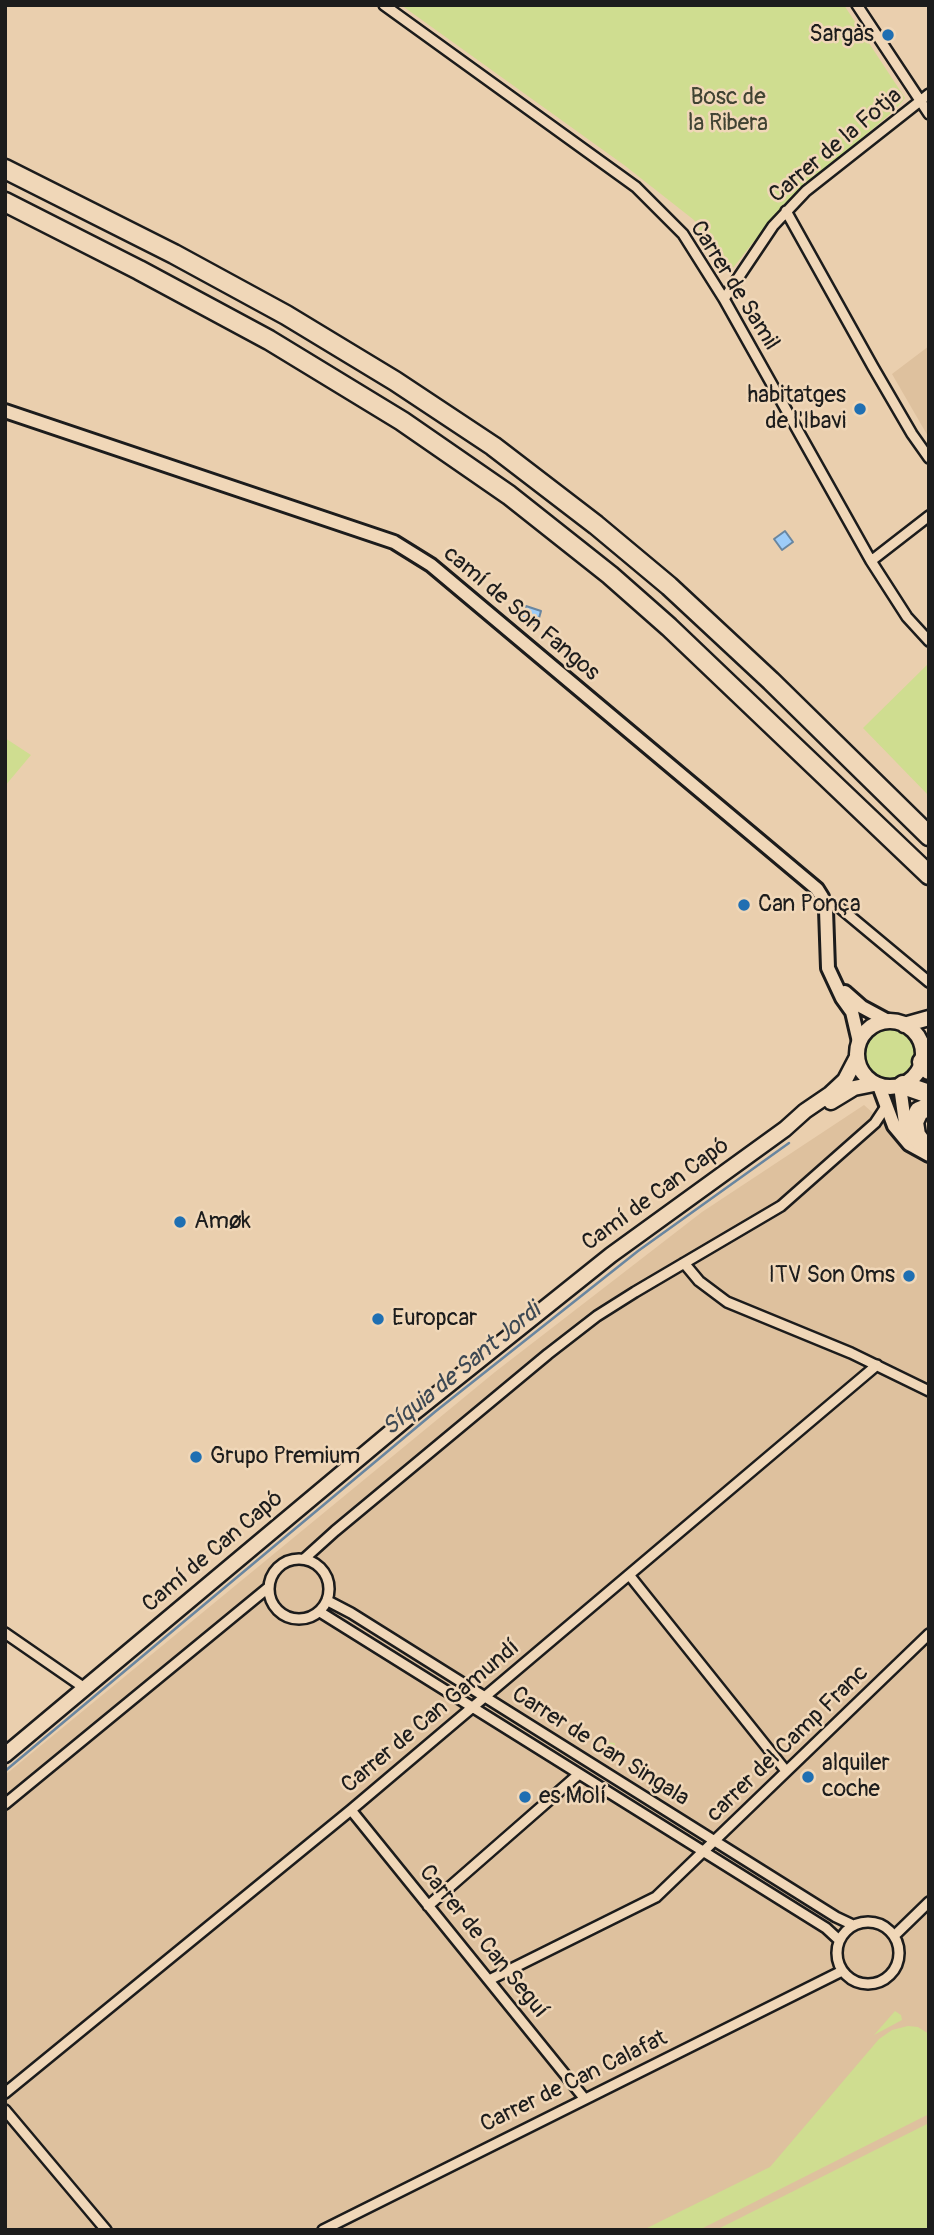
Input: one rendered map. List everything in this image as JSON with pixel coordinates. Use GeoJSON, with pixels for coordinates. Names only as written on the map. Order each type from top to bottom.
{"type":"FeatureCollection","features":[{"type":"Feature","properties":{"kind":"highway"},"geometry":{"type":"LineString","coordinates":[[5,169],[174,254],[286,315],[395,380],[493,446],[596,525],[678,594],[929,836]]}},
{"type":"Feature","properties":{"kind":"highway"},"geometry":{"type":"LineString","coordinates":[[5,202],[269,340],[402,421],[509,495],[669,626],[929,875]]}},
{"type":"Feature","properties":{"kind":"highway"},"geometry":{"type":"LineString","coordinates":[[902,1085],[929,1094]]}},
{"type":"Feature","properties":{"kind":"highway"},"geometry":{"type":"LineString","coordinates":[[927,1150],[916,1135],[914,1122],[919,1111],[929,1107]]}},
{"type":"Feature","properties":{"kind":"main road"},"geometry":{"type":"LineString","coordinates":[[904,1025],[929,1018]]}},
{"type":"Feature","properties":{"kind":"main road"},"geometry":{"type":"LineString","coordinates":[[924,1059],[916,1035],[904,1025],[888,1021],[872,1026],[858,1050],[862,1073],[876,1085],[889,1088],[902,1085],[914,1077],[924,1059],[929,1030]]}},
{"type":"Feature","properties":{"kind":"main road","name":"Camí de Can Capó"},"geometry":{"type":"LineString","coordinates":[[5,1755],[411,1415],[611,1255],[785,1129],[839,1086],[849,1073],[858,1050]]}},
{"type":"Feature","properties":{"kind":"main road","name":"Camí de Can Capó"},"geometry":{"type":"LineString","coordinates":[[785,1129],[849,1090],[876,1085]]}},
{"type":"Feature","properties":{"kind":"street","name":"Carrer de Samil"},"geometry":{"type":"LineString","coordinates":[[384,5],[636,187],[683,234],[724,299],[870,561],[907,617],[929,641]]}},
{"type":"Feature","properties":{"kind":"street"},"geometry":{"type":"LineString","coordinates":[[857,5],[929,114]]}},
{"type":"Feature","properties":{"kind":"street","name":"Carrer de la Fotja"},"geometry":{"type":"LineString","coordinates":[[724,299],[786,211],[806,191],[929,94]]}},
{"type":"Feature","properties":{"kind":"street"},"geometry":{"type":"LineString","coordinates":[[786,211],[873,368],[929,458]]}},
{"type":"Feature","properties":{"kind":"street","name":"camí de Son Fangos"},"geometry":{"type":"LineString","coordinates":[[5,411],[394,542],[442,574],[809,882],[820,893],[825,906],[839,907],[929,982]]}},
{"type":"Feature","properties":{"kind":"street"},"geometry":{"type":"LineString","coordinates":[[870,561],[929,516]]}},
{"type":"Feature","properties":{"kind":"street"},"geometry":{"type":"LineString","coordinates":[[825,906],[827,962],[834,983],[853,1017],[858,1050]]}},
{"type":"Feature","properties":{"kind":"street"},"geometry":{"type":"LineString","coordinates":[[834,983],[862,1007],[888,1021]]}},
{"type":"Feature","properties":{"kind":"street"},"geometry":{"type":"LineString","coordinates":[[876,1085],[894,1126],[903,1138],[916,1149],[927,1150]]}},
{"type":"Feature","properties":{"kind":"street"},"geometry":{"type":"LineString","coordinates":[[902,1085],[907,1129],[927,1150]]}},
{"type":"Feature","properties":{"kind":"street"},"geometry":{"type":"LineString","coordinates":[[304,1559],[334,1531],[597,1316],[780,1206],[875,1123],[886,1108]]}},
{"type":"Feature","properties":{"kind":"street"},"geometry":{"type":"LineString","coordinates":[[684,1263],[698,1281],[727,1303],[877,1365],[929,1391]]}},
{"type":"Feature","properties":{"kind":"street","name":"Carrer de Can Gamundí"},"geometry":{"type":"LineString","coordinates":[[5,2093],[351,1810],[877,1365]]}},
{"type":"Feature","properties":{"kind":"street"},"geometry":{"type":"LineString","coordinates":[[5,1804],[269,1587],[276,1569],[293,1559],[304,1559],[320,1567],[329,1583],[328,1601],[320,1612],[301,1620],[291,1619],[274,1607],[269,1587]]}},
{"type":"Feature","properties":{"kind":"street"},"geometry":{"type":"LineString","coordinates":[[630,1576],[786,1771]]}},
{"type":"Feature","properties":{"kind":"street","name":"Carrer de Can Singala"},"geometry":{"type":"LineString","coordinates":[[328,1601],[836,1917],[853,1925]]}},
{"type":"Feature","properties":{"kind":"street","name":"Carrer de Can Singala"},"geometry":{"type":"LineString","coordinates":[[320,1612],[826,1928],[839,1940]]}},
{"type":"Feature","properties":{"kind":"street"},"geometry":{"type":"LineString","coordinates":[[5,1633],[86,1689]]}},
{"type":"Feature","properties":{"kind":"street","name":"carrer del Camp Franc"},"geometry":{"type":"LineString","coordinates":[[489,1980],[656,1897],[929,1634]]}},
{"type":"Feature","properties":{"kind":"street"},"geometry":{"type":"LineString","coordinates":[[428,1906],[579,1774]]}},
{"type":"Feature","properties":{"kind":"street","name":"Carrer de Can Seguí"},"geometry":{"type":"LineString","coordinates":[[351,1810],[584,2098]]}},
{"type":"Feature","properties":{"kind":"street"},"geometry":{"type":"LineString","coordinates":[[894,1936],[929,1902]]}},
{"type":"Feature","properties":{"kind":"street"},"geometry":{"type":"LineString","coordinates":[[871,1922],[880,1924],[894,1936],[899,1957],[889,1976],[880,1982],[859,1983],[842,1971],[836,1950],[839,1940],[853,1925],[871,1922]]}},
{"type":"Feature","properties":{"kind":"street","name":"Carrer de Can Calafat"},"geometry":{"type":"LineString","coordinates":[[323,2230],[842,1971]]}},
{"type":"Feature","properties":{"kind":"street"},"geometry":{"type":"LineString","coordinates":[[5,2110],[107,2230]]}},
{"type":"Feature","properties":{"kind":"shaded area"},"geometry":{"type":"Polygon","coordinates":[[[929,346],[929,438],[892,374],[929,346]]]}},
{"type":"Feature","properties":{"kind":"shaded area"},"geometry":{"type":"Polygon","coordinates":[[[864,1105],[929,1163],[929,2230],[5,2230],[5,1775],[495,1372],[702,1212],[864,1105]]]}},
{"type":"Feature","properties":{"kind":"green space","name":"Bosc de la Ribera"},"geometry":{"type":"Polygon","coordinates":[[[401,5],[844,5],[905,98],[896,109],[781,207],[729,273],[720,268],[694,220],[624,165],[401,5]]]}},
{"type":"Feature","properties":{"kind":"green space"},"geometry":{"type":"Polygon","coordinates":[[[929,663],[929,796],[863,728],[929,663]]]}},
{"type":"Feature","properties":{"kind":"green space"},"geometry":{"type":"Polygon","coordinates":[[[5,738],[31,755],[5,786],[5,738]]]}},
{"type":"Feature","properties":{"kind":"green space"},"geometry":{"type":"Polygon","coordinates":[[[889,1028],[907,1035],[914,1053],[907,1071],[889,1078],[871,1071],[864,1053],[871,1035],[889,1028]]]}},
{"type":"Feature","properties":{"kind":"green space"},"geometry":{"type":"Polygon","coordinates":[[[603,1742],[615,1743],[614,1762],[599,1752],[603,1742]]]}},
{"type":"Feature","properties":{"kind":"green space"},"geometry":{"type":"Polygon","coordinates":[[[895,2011],[901,2015],[902,2020],[874,2035],[895,2011]]]}},
{"type":"Feature","properties":{"kind":"green space"},"geometry":{"type":"Polygon","coordinates":[[[908,2026],[918,2027],[929,2034],[929,2114],[699,2230],[643,2230],[770,2167],[879,2039],[892,2030],[908,2026]]]}},
{"type":"Feature","properties":{"kind":"green space"},"geometry":{"type":"Polygon","coordinates":[[[929,2123],[929,2230],[716,2230],[929,2123]]]}},
{"type":"Feature","properties":{"kind":"water"},"geometry":{"type":"Polygon","coordinates":[[[785,531],[793,542],[782,550],[774,539],[785,531]]]}},
{"type":"Feature","properties":{"kind":"water"},"geometry":{"type":"Polygon","coordinates":[[[526,606],[541,611],[537,625],[521,620],[526,606]]]}},
{"type":"Feature","properties":{"kind":"waterway","name":"Síquia de Sant Jordi"},"geometry":{"type":"LineString","coordinates":[[5,1771],[436,1411],[638,1251],[789,1143]]}},
{"type":"Feature","properties":{"kind":"place","name":"Sargàs"},"geometry":{"type":"Point","coordinates":[888,35]}},
{"type":"Feature","properties":{"kind":"place","name":"habitatges de l'Ibavi"},"geometry":{"type":"Point","coordinates":[860,409]}},
{"type":"Feature","properties":{"kind":"place","name":"Can Ponça"},"geometry":{"type":"Point","coordinates":[744,905]}},
{"type":"Feature","properties":{"kind":"place","name":"Amøk"},"geometry":{"type":"Point","coordinates":[180,1222]}},
{"type":"Feature","properties":{"kind":"place","name":"ITV Son Oms"},"geometry":{"type":"Point","coordinates":[909,1276]}},
{"type":"Feature","properties":{"kind":"place","name":"Europcar"},"geometry":{"type":"Point","coordinates":[378,1319]}},
{"type":"Feature","properties":{"kind":"place","name":"Grupo Premium"},"geometry":{"type":"Point","coordinates":[196,1457]}},
{"type":"Feature","properties":{"kind":"place","name":"alquiler coche"},"geometry":{"type":"Point","coordinates":[808,1777]}},
{"type":"Feature","properties":{"kind":"place","name":"es Molí"},"geometry":{"type":"Point","coordinates":[525,1797]}}]}
